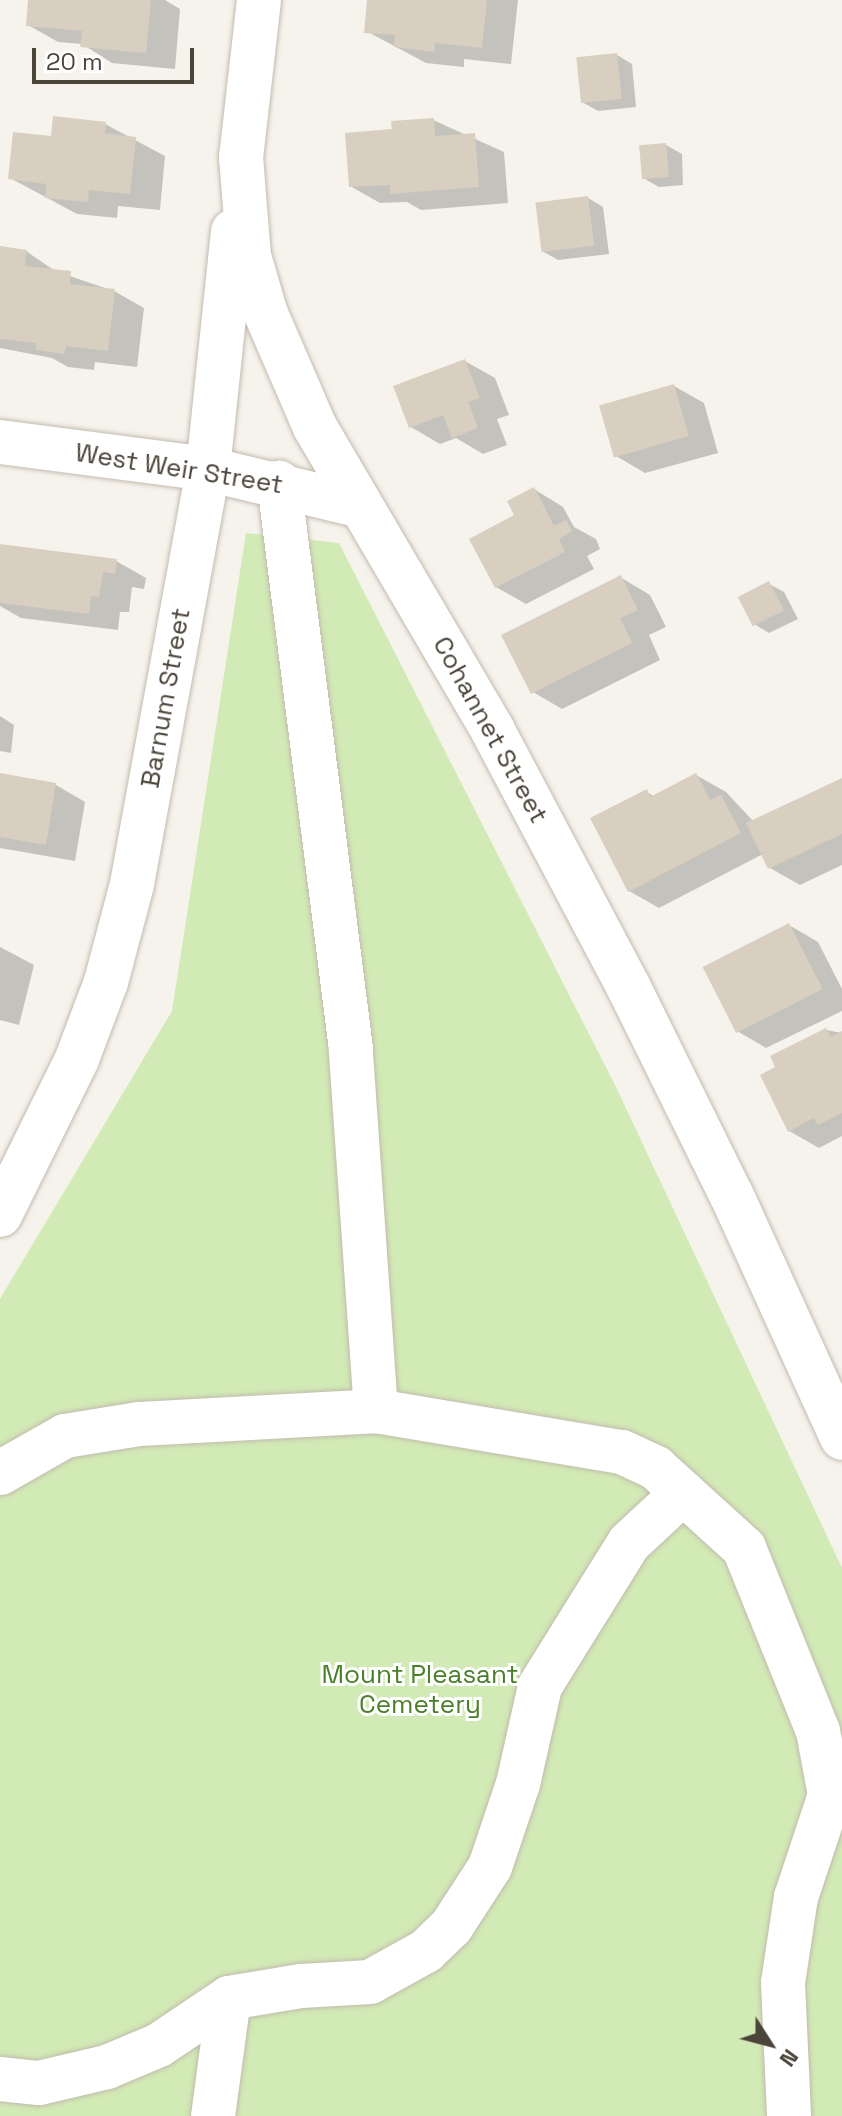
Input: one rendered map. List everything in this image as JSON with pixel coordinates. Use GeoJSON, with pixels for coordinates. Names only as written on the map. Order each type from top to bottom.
{"type":"FeatureCollection","features":[{"type":"Feature","properties":{"kind":"street","name":"Cohannet Street"},"geometry":{"type":"LineString","coordinates":[[259,0],[241,157],[249,256],[266,314],[315,427],[357,505],[450,655],[615,963],[725,1181],[842,1438]]}},
{"type":"Feature","properties":{"kind":"street","name":"Barnum Street"},"geometry":{"type":"LineString","coordinates":[[0,1215],[43,1135],[106,982],[132,884],[208,469],[241,157]]}},
{"type":"Feature","properties":{"kind":"street","name":"West Weir Street"},"geometry":{"type":"LineString","coordinates":[[0,442],[208,469],[279,483],[357,505]]}},
{"type":"Feature","properties":{"kind":"street"},"geometry":{"type":"LineString","coordinates":[[279,483],[351,1049],[376,1411]]}},
{"type":"Feature","properties":{"kind":"street"},"geometry":{"type":"LineString","coordinates":[[0,1473],[65,1436],[139,1424],[376,1411],[622,1452],[656,1468],[744,1548],[818,1731],[830,1795],[796,1897],[783,1983],[789,2116]]}},
{"type":"Feature","properties":{"kind":"street"},"geometry":{"type":"LineString","coordinates":[[0,2079],[39,2083],[107,2067],[159,2045],[229,1998],[301,1986],[370,1982],[426,1951],[451,1927],[490,1867],[518,1784],[540,1686],[629,1543],[683,1493]]}},
{"type":"Feature","properties":{"kind":"street"},"geometry":{"type":"LineString","coordinates":[[213,2116],[229,1998]]}},
{"type":"Feature","properties":{"kind":"green space","name":"Mount Pleasant Cemetery"},"geometry":{"type":"Polygon","coordinates":[[[246,533],[339,543],[616,1087],[842,1568],[842,2116],[0,2116],[0,1299],[172,1011],[246,533]]]}},
{"type":"Feature","properties":{"kind":"building"},"geometry":{"type":"Polygon","coordinates":[[[28,0],[151,0],[146,53],[80,47],[82,31],[26,26],[28,0]]]}},
{"type":"Feature","properties":{"kind":"building"},"geometry":{"type":"Polygon","coordinates":[[[367,0],[487,0],[482,48],[435,43],[435,52],[394,47],[395,35],[364,33],[367,0]]]}},
{"type":"Feature","properties":{"kind":"building"},"geometry":{"type":"Polygon","coordinates":[[[617,53],[622,99],[581,103],[576,57],[617,53]]]}},
{"type":"Feature","properties":{"kind":"building"},"geometry":{"type":"Polygon","coordinates":[[[53,116],[106,122],[105,133],[136,137],[130,194],[89,190],[88,202],[45,198],[46,184],[8,179],[13,132],[51,136],[53,116]]]}},
{"type":"Feature","properties":{"kind":"building"},"geometry":{"type":"Polygon","coordinates":[[[434,118],[435,136],[475,133],[479,187],[390,194],[390,185],[349,187],[345,133],[392,129],[391,121],[434,118]]]}},
{"type":"Feature","properties":{"kind":"building"},"geometry":{"type":"Polygon","coordinates":[[[666,143],[669,177],[642,179],[639,145],[666,143]]]}},
{"type":"Feature","properties":{"kind":"building"},"geometry":{"type":"Polygon","coordinates":[[[588,196],[594,246],[541,252],[535,202],[588,196]]]}},
{"type":"Feature","properties":{"kind":"building"},"geometry":{"type":"Polygon","coordinates":[[[0,246],[27,250],[25,266],[71,271],[70,284],[115,289],[108,351],[66,346],[64,354],[36,350],[36,343],[0,339],[0,246]]]}},
{"type":"Feature","properties":{"kind":"building"},"geometry":{"type":"Polygon","coordinates":[[[465,359],[480,398],[468,402],[478,428],[452,438],[443,415],[409,428],[393,386],[465,359]]]}},
{"type":"Feature","properties":{"kind":"building"},"geometry":{"type":"Polygon","coordinates":[[[674,384],[689,436],[614,457],[599,405],[674,384]]]}},
{"type":"Feature","properties":{"kind":"building"},"geometry":{"type":"Polygon","coordinates":[[[534,487],[554,526],[566,520],[572,531],[559,539],[565,552],[495,588],[469,539],[514,515],[507,501],[534,487]]]}},
{"type":"Feature","properties":{"kind":"building"},"geometry":{"type":"Polygon","coordinates":[[[0,544],[117,559],[115,574],[103,572],[99,597],[91,596],[89,614],[0,603],[0,544]]]}},
{"type":"Feature","properties":{"kind":"building"},"geometry":{"type":"Polygon","coordinates":[[[621,575],[638,610],[620,618],[632,643],[531,694],[501,635],[621,575]]]}},
{"type":"Feature","properties":{"kind":"building"},"geometry":{"type":"Polygon","coordinates":[[[769,581],[784,610],[753,626],[738,597],[769,581]]]}},
{"type":"Feature","properties":{"kind":"building"},"geometry":{"type":"Polygon","coordinates":[[[0,773],[56,783],[46,845],[0,837],[0,773]]]}},
{"type":"Feature","properties":{"kind":"building"},"geometry":{"type":"Polygon","coordinates":[[[696,773],[710,800],[721,795],[741,833],[628,892],[590,818],[647,789],[650,797],[696,773]]]}},
{"type":"Feature","properties":{"kind":"building"},"geometry":{"type":"Polygon","coordinates":[[[842,778],[842,834],[768,869],[746,823],[842,778]]]}},
{"type":"Feature","properties":{"kind":"building"},"geometry":{"type":"Polygon","coordinates":[[[789,923],[823,989],[736,1033],[703,967],[789,923]]]}},
{"type":"Feature","properties":{"kind":"building"},"geometry":{"type":"Polygon","coordinates":[[[826,1028],[831,1037],[842,1031],[842,1113],[818,1125],[814,1118],[788,1132],[760,1075],[775,1067],[770,1056],[826,1028]]]}}]}
